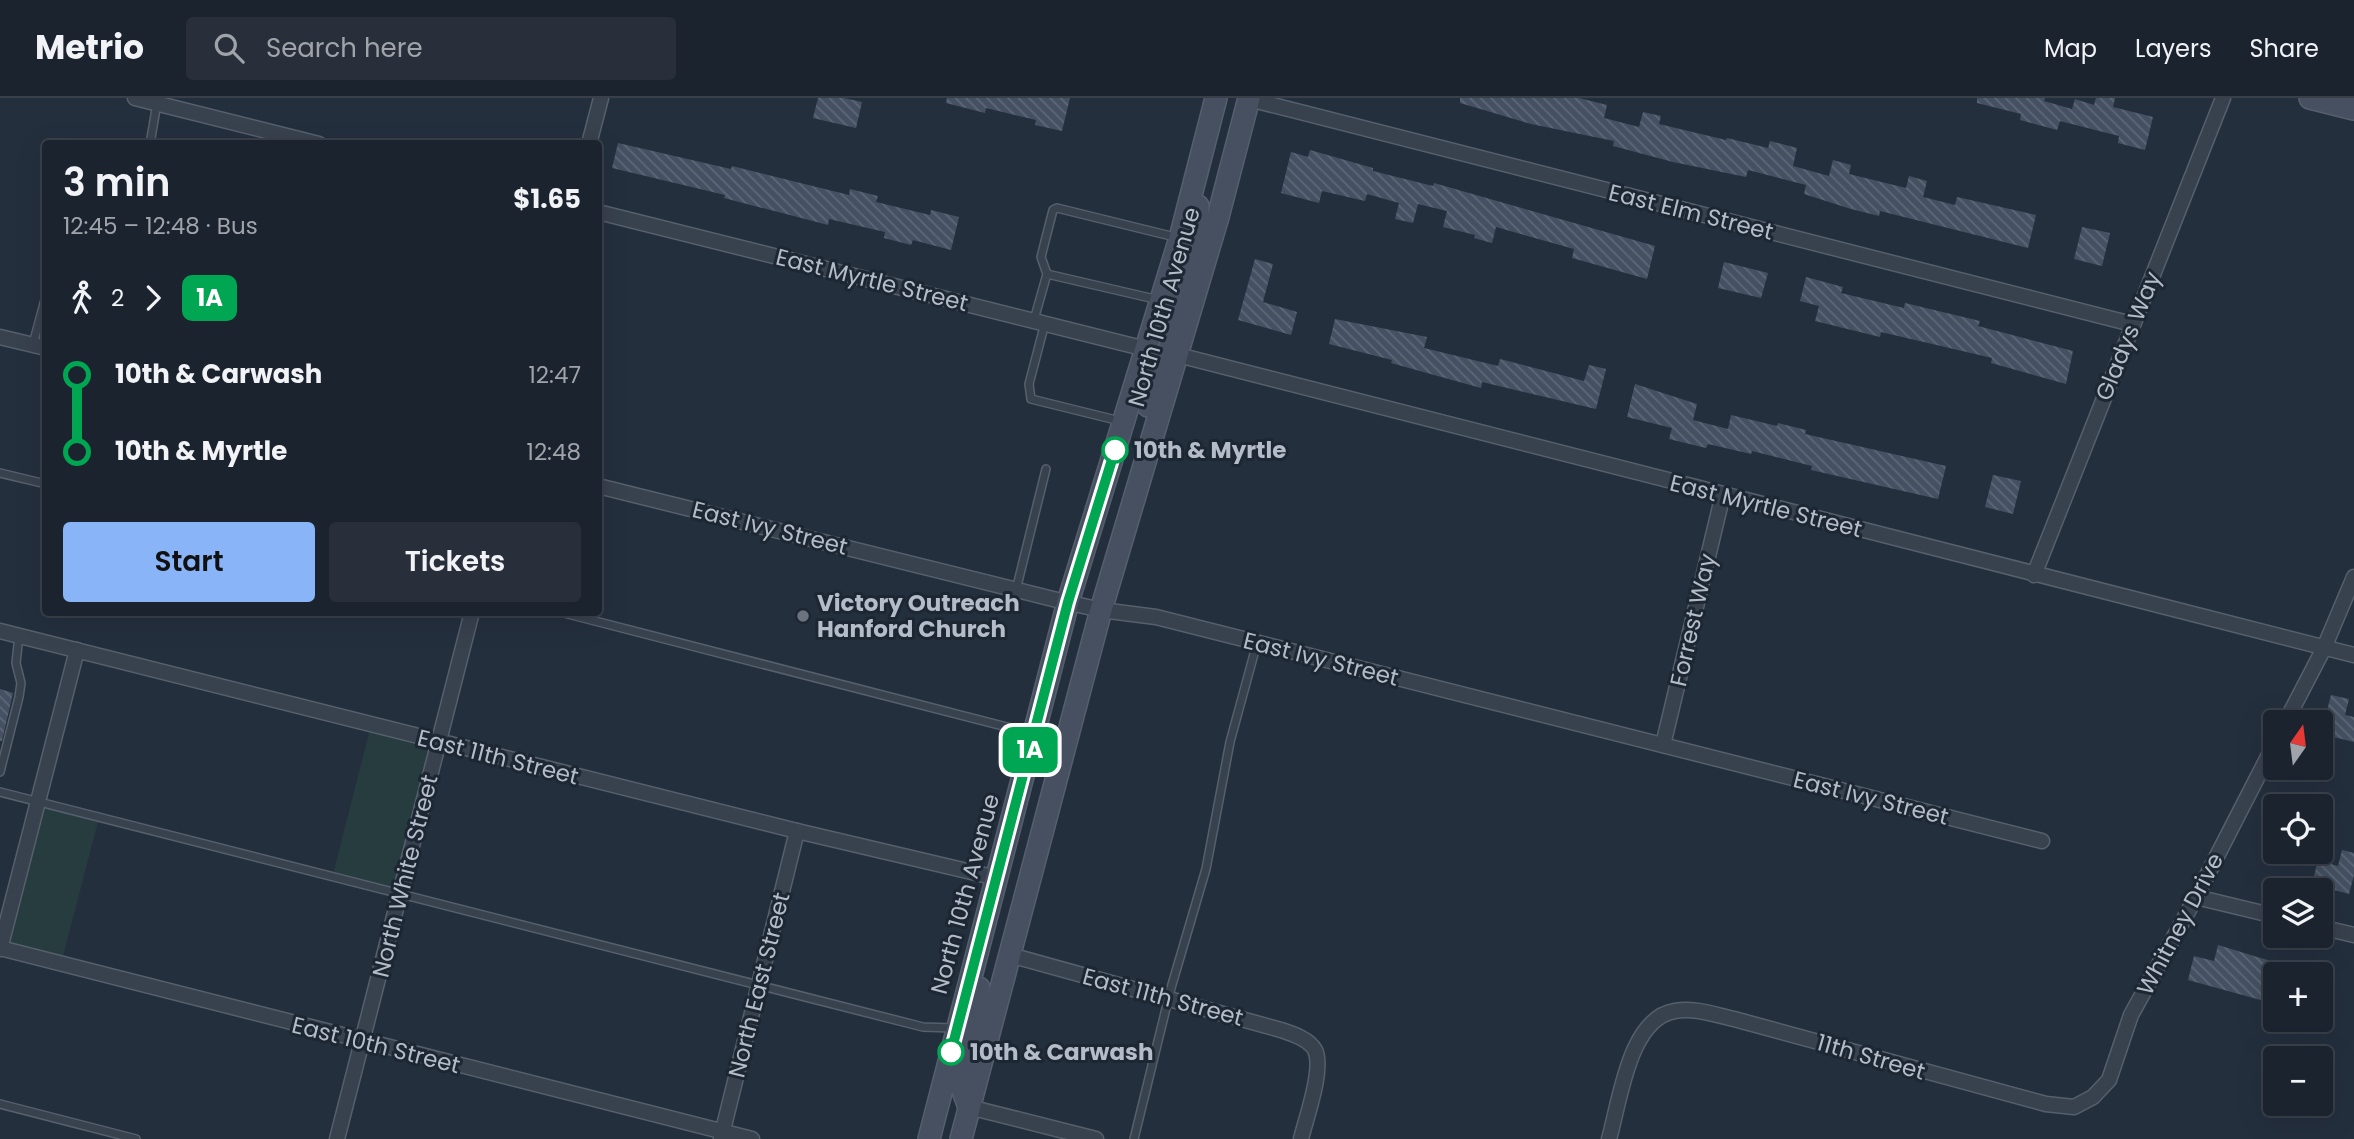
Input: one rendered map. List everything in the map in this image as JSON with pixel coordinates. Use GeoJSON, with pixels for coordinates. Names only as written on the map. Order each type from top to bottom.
{"type":"FeatureCollection","features":[{"type":"Feature","properties":{"kind":"main road","name":"North 10th Avenue"},"geometry":{"type":"LineString","coordinates":[[929,1139],[1068,602],[1180,238],[1216,98]]}},
{"type":"Feature","properties":{"kind":"main road"},"geometry":{"type":"LineString","coordinates":[[2310,98],[2354,109]]}},
{"type":"Feature","properties":{"kind":"main road","name":"North 10th Avenue"},"geometry":{"type":"LineString","coordinates":[[961,1139],[1101,610],[1178,355],[1249,99]]}},
{"type":"Feature","properties":{"kind":"main road"},"geometry":{"type":"LineString","coordinates":[[1178,355],[1170,345],[1169,335],[1196,241],[1199,169]]}},
{"type":"Feature","properties":{"kind":"main road"},"geometry":{"type":"LineString","coordinates":[[1138,487],[1138,440],[1156,374],[1156,364],[1146,349]]}},
{"type":"Feature","properties":{"kind":"main road"},"geometry":{"type":"LineString","coordinates":[[969,1107],[960,1083],[977,1008],[979,986],[974,965]]}},
{"type":"Feature","properties":{"kind":"street"},"geometry":{"type":"LineString","coordinates":[[135,98],[303,140]]}},
{"type":"Feature","properties":{"kind":"street"},"geometry":{"type":"LineString","coordinates":[[590,140],[601,98]]}},
{"type":"Feature","properties":{"kind":"street","name":"Gladys Way"},"geometry":{"type":"LineString","coordinates":[[2034,575],[2223,98]]}},
{"type":"Feature","properties":{"kind":"street","name":"East Elm Street"},"geometry":{"type":"LineString","coordinates":[[1249,99],[2132,324]]}},
{"type":"Feature","properties":{"kind":"street","name":"East Myrtle Street"},"geometry":{"type":"LineString","coordinates":[[602,213],[1146,349]]}},
{"type":"Feature","properties":{"kind":"street"},"geometry":{"type":"LineString","coordinates":[[0,337],[39,347]]}},
{"type":"Feature","properties":{"kind":"street","name":"East Myrtle Street"},"geometry":{"type":"LineString","coordinates":[[1178,355],[2354,655]]}},
{"type":"Feature","properties":{"kind":"street","name":"East Ivy Street"},"geometry":{"type":"LineString","coordinates":[[602,487],[1101,610],[1156,617],[2042,841]]}},
{"type":"Feature","properties":{"kind":"street","name":"Forrest Way"},"geometry":{"type":"LineString","coordinates":[[1663,745],[1723,494]]}},
{"type":"Feature","properties":{"kind":"street"},"geometry":{"type":"LineString","coordinates":[[2292,710],[2324,648],[2354,577]]}},
{"type":"Feature","properties":{"kind":"street","name":"North White Street"},"geometry":{"type":"LineString","coordinates":[[337,1139],[471,616]]}},
{"type":"Feature","properties":{"kind":"street","name":"East 11th Street"},"geometry":{"type":"LineString","coordinates":[[0,631],[797,831],[997,878]]}},
{"type":"Feature","properties":{"kind":"street"},"geometry":{"type":"LineString","coordinates":[[0,948],[77,650]]}},
{"type":"Feature","properties":{"kind":"street","name":"Whitney Drive"},"geometry":{"type":"LineString","coordinates":[[2085,1102],[2109,1080],[2131,1014],[2196,897],[2263,766]]}},
{"type":"Feature","properties":{"kind":"street","name":"North East Street"},"geometry":{"type":"LineString","coordinates":[[721,1135],[797,831]]}},
{"type":"Feature","properties":{"kind":"street"},"geometry":{"type":"LineString","coordinates":[[2196,897],[2263,913]]}},
{"type":"Feature","properties":{"kind":"street"},"geometry":{"type":"LineString","coordinates":[[2333,930],[2354,936]]}},
{"type":"Feature","properties":{"kind":"street","name":"East 10th Street"},"geometry":{"type":"LineString","coordinates":[[0,948],[721,1135],[752,1139]]}},
{"type":"Feature","properties":{"kind":"street","name":"East 11th Street"},"geometry":{"type":"LineString","coordinates":[[1010,955],[1296,1035],[1313,1047],[1317,1067],[1301,1139]]}},
{"type":"Feature","properties":{"kind":"street","name":"11th Street"},"geometry":{"type":"LineString","coordinates":[[1609,1139],[1640,1034],[1658,1017],[1676,1010],[1692,1010],[1734,1018],[2046,1104],[2074,1107],[2085,1102]]}},
{"type":"Feature","properties":{"kind":"street"},"geometry":{"type":"LineString","coordinates":[[969,1107],[1096,1139]]}},
{"type":"Feature","properties":{"kind":"lane"},"geometry":{"type":"LineString","coordinates":[[151,140],[157,103]]}},
{"type":"Feature","properties":{"kind":"lane"},"geometry":{"type":"LineString","coordinates":[[1124,422],[1031,399],[1029,384],[1047,274],[1041,257],[1053,210],[1056,208],[1180,238]]}},
{"type":"Feature","properties":{"kind":"lane"},"geometry":{"type":"LineString","coordinates":[[1047,274],[1161,300]]}},
{"type":"Feature","properties":{"kind":"lane"},"geometry":{"type":"LineString","coordinates":[[39,347],[42,325]]}},
{"type":"Feature","properties":{"kind":"lane"},"geometry":{"type":"LineString","coordinates":[[1016,590],[1046,469]]}},
{"type":"Feature","properties":{"kind":"lane"},"geometry":{"type":"LineString","coordinates":[[0,473],[42,482]]}},
{"type":"Feature","properties":{"kind":"lane"},"geometry":{"type":"LineString","coordinates":[[576,616],[1034,734]]}},
{"type":"Feature","properties":{"kind":"lane"},"geometry":{"type":"LineString","coordinates":[[0,772],[21,683],[16,663],[19,636]]}},
{"type":"Feature","properties":{"kind":"lane"},"geometry":{"type":"LineString","coordinates":[[1134,1139],[1169,999],[1206,869],[1230,741],[1257,643]]}},
{"type":"Feature","properties":{"kind":"lane"},"geometry":{"type":"LineString","coordinates":[[0,792],[759,983],[923,1027],[957,1028]]}},
{"type":"Feature","properties":{"kind":"lane"},"geometry":{"type":"LineString","coordinates":[[0,1104],[136,1139]]}},
{"type":"Feature","properties":{"kind":"green space"},"geometry":{"type":"Polygon","coordinates":[[[371,725],[440,742],[401,895],[332,878],[371,725]]]}},
{"type":"Feature","properties":{"kind":"green space"},"geometry":{"type":"Polygon","coordinates":[[[38,802],[99,818],[61,964],[0,948],[38,802]]]}},
{"type":"Feature","properties":{"kind":"building"},"geometry":{"type":"Polygon","coordinates":[[[818,98],[844,98],[862,102],[856,128],[813,118],[818,98]]]}},
{"type":"Feature","properties":{"kind":"building"},"geometry":{"type":"Polygon","coordinates":[[[947,98],[1070,98],[1062,131],[1035,125],[1036,120],[986,108],[985,113],[946,103],[947,98]]]}},
{"type":"Feature","properties":{"kind":"building"},"geometry":{"type":"Polygon","coordinates":[[[1460,98],[1579,98],[1607,105],[1604,118],[1639,127],[1643,112],[1661,116],[1659,124],[1726,140],[1727,138],[1768,148],[1770,141],[1797,148],[1793,166],[1829,176],[1833,160],[1851,165],[1849,174],[1906,188],[1909,176],[1927,181],[1923,197],[1955,205],[1957,197],[2036,215],[2028,248],[1880,211],[1879,216],[1851,209],[1804,194],[1806,185],[1748,170],[1746,177],[1673,162],[1613,146],[1614,141],[1531,124],[1460,103],[1460,98]]]}},
{"type":"Feature","properties":{"kind":"building"},"geometry":{"type":"Polygon","coordinates":[[[1977,98],[2045,98],[2044,101],[2072,109],[2075,99],[2094,105],[2096,98],[2115,98],[2113,107],[2153,117],[2145,150],[2118,143],[2119,136],[2060,121],[2057,130],[2020,120],[2021,114],[1977,103],[1977,98]]]}},
{"type":"Feature","properties":{"kind":"building"},"geometry":{"type":"Polygon","coordinates":[[[618,143],[731,169],[732,166],[849,195],[850,189],[878,196],[876,202],[930,215],[931,210],[959,217],[951,250],[913,240],[911,245],[884,238],[885,232],[829,219],[828,225],[724,198],[725,195],[612,168],[618,143]]]}},
{"type":"Feature","properties":{"kind":"building"},"geometry":{"type":"Polygon","coordinates":[[[1310,150],[1373,168],[1373,171],[1433,186],[1434,183],[1655,246],[1647,279],[1572,258],[1574,249],[1496,227],[1492,243],[1474,238],[1475,235],[1443,227],[1447,211],[1418,204],[1413,223],[1395,219],[1399,203],[1367,194],[1365,201],[1322,191],[1319,203],[1281,193],[1291,152],[1308,157],[1310,150]]]}},
{"type":"Feature","properties":{"kind":"building"},"geometry":{"type":"Polygon","coordinates":[[[2082,227],[2110,233],[2102,266],[2074,259],[2082,227]]]}},
{"type":"Feature","properties":{"kind":"building"},"geometry":{"type":"Polygon","coordinates":[[[1255,259],[1273,264],[1263,302],[1297,312],[1291,335],[1238,320],[1255,259]]]}},
{"type":"Feature","properties":{"kind":"building"},"geometry":{"type":"Polygon","coordinates":[[[1724,262],[1768,273],[1761,298],[1718,288],[1724,262]]]}},
{"type":"Feature","properties":{"kind":"building"},"geometry":{"type":"Polygon","coordinates":[[[1806,277],[1843,287],[1841,293],[1904,308],[1905,303],[1980,321],[1978,326],[2073,351],[2066,384],[1991,363],[1992,358],[1881,332],[1880,337],[1815,321],[1819,306],[1800,301],[1806,277]]]}},
{"type":"Feature","properties":{"kind":"building"},"geometry":{"type":"Polygon","coordinates":[[[1335,319],[1427,337],[1424,348],[1498,366],[1500,359],[1584,381],[1589,365],[1606,369],[1596,409],[1482,382],[1481,388],[1391,363],[1392,360],[1329,344],[1335,319]]]}},
{"type":"Feature","properties":{"kind":"building"},"geometry":{"type":"Polygon","coordinates":[[[1635,384],[1697,404],[1693,420],[1728,429],[1731,415],[1777,426],[1778,423],[1806,430],[1805,434],[1946,466],[1938,499],[1811,470],[1812,466],[1752,451],[1751,454],[1708,444],[1706,448],[1669,439],[1672,428],[1627,417],[1635,384]]]}},
{"type":"Feature","properties":{"kind":"building"},"geometry":{"type":"Polygon","coordinates":[[[1993,475],[2021,481],[2013,514],[1985,507],[1993,475]]]}},
{"type":"Feature","properties":{"kind":"building"},"geometry":{"type":"Polygon","coordinates":[[[0,689],[13,693],[2,741],[0,741],[0,689]]]}},
{"type":"Feature","properties":{"kind":"building"},"geometry":{"type":"Polygon","coordinates":[[[2331,695],[2349,699],[2345,715],[2354,717],[2354,742],[2333,737],[2333,710],[2327,710],[2331,695]]]}},
{"type":"Feature","properties":{"kind":"building"},"geometry":{"type":"Polygon","coordinates":[[[2342,850],[2354,853],[2354,875],[2349,894],[2333,890],[2333,878],[2314,878],[2317,864],[2338,866],[2342,850]]]}},
{"type":"Feature","properties":{"kind":"building"},"geometry":{"type":"Polygon","coordinates":[[[2218,945],[2274,962],[2263,962],[2263,1001],[2188,980],[2194,956],[2214,961],[2218,945]]]}},
{"type":"Feature","properties":{"kind":"bus line","name":"1A"},"geometry":{"type":"LineString","coordinates":[[951,1052],[1068,602],[1115,450]]}},
{"type":"Feature","properties":{"kind":"place","name":"10th & Myrtle"},"geometry":{"type":"Point","coordinates":[1115,450]}},
{"type":"Feature","properties":{"kind":"place","name":"Victory Outreach Hanford Church"},"geometry":{"type":"Point","coordinates":[803,616]}},
{"type":"Feature","properties":{"kind":"place","name":"10th & Carwash"},"geometry":{"type":"Point","coordinates":[951,1052]}}]}
